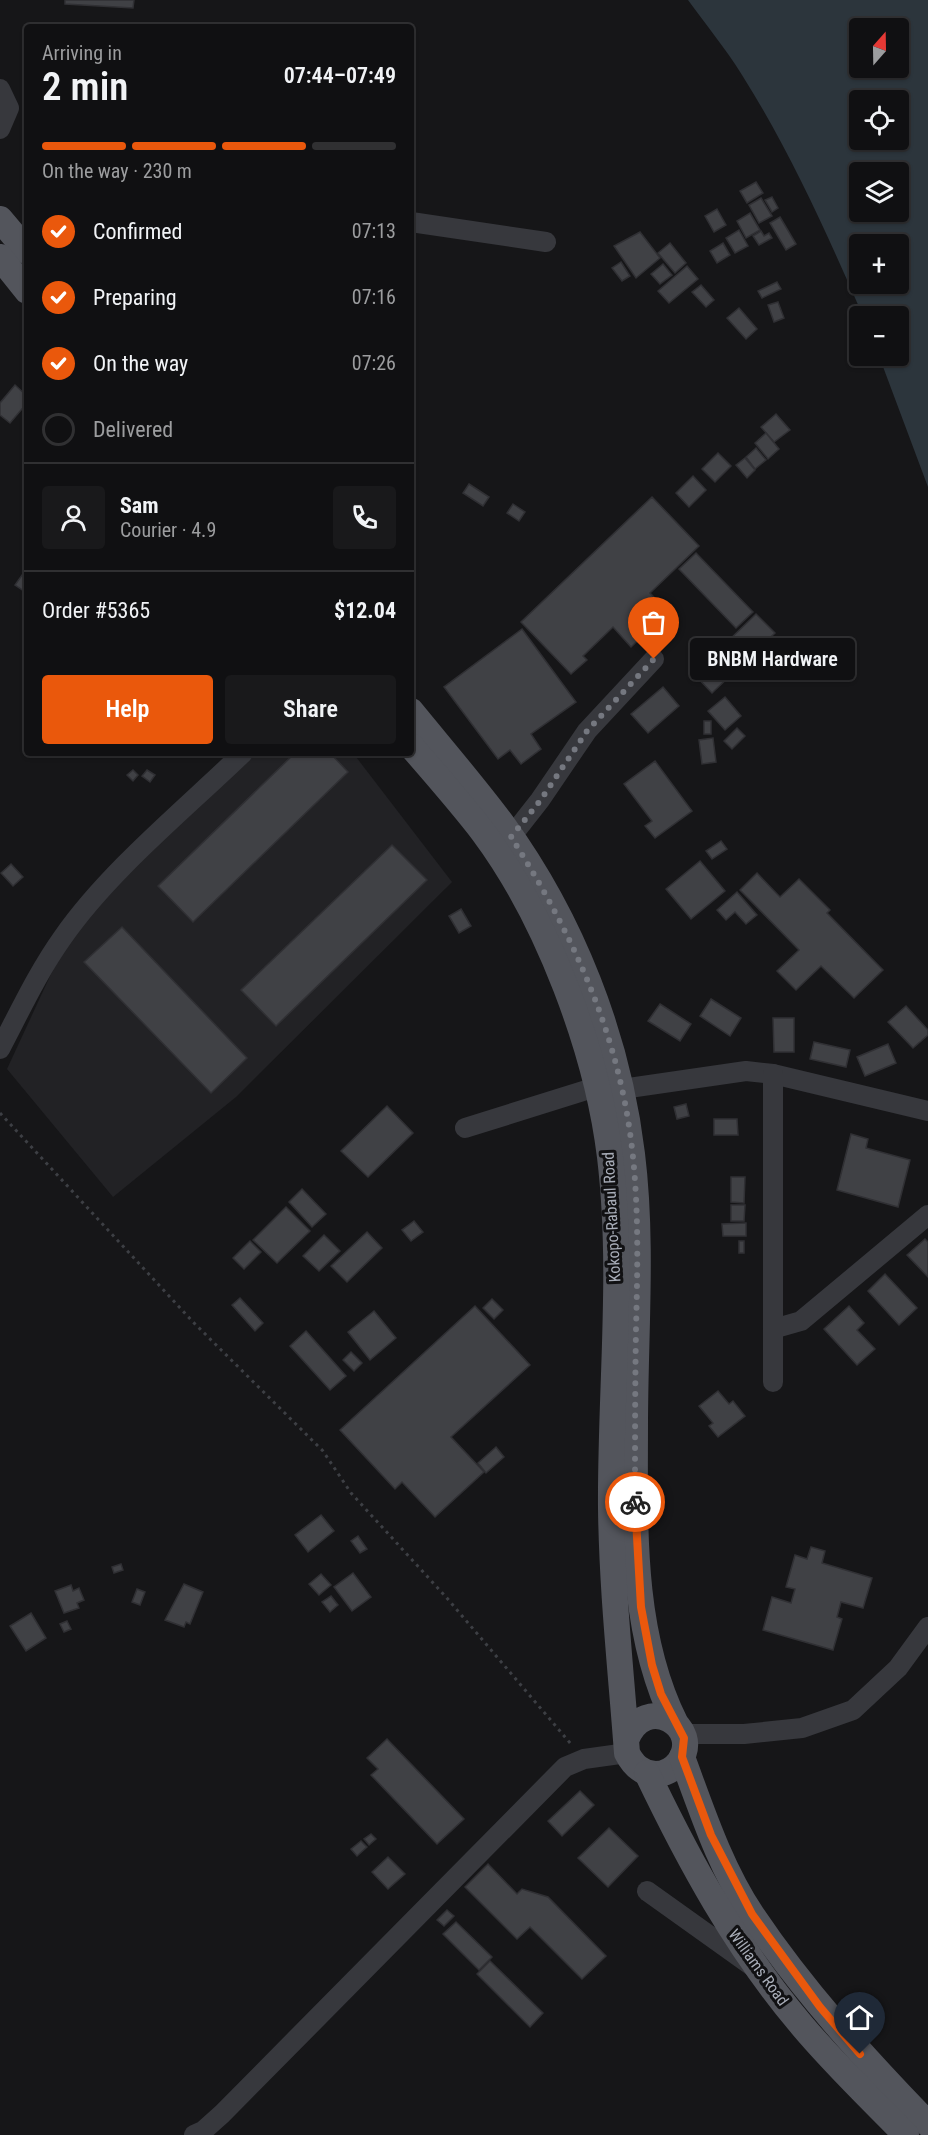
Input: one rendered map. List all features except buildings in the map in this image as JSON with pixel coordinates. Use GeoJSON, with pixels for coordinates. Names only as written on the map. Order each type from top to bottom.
{"type":"FeatureCollection","features":[{"type":"Feature","properties":{"kind":"main road"},"geometry":{"type":"LineString","coordinates":[[0,257],[24,287]]}},
{"type":"Feature","properties":{"kind":"main road","name":"Kokopo-Rabaul Road"},"geometry":{"type":"LineString","coordinates":[[414,715],[511,837],[570,937],[589,985],[622,1089],[633,1156],[637,1218],[635,1506],[641,1607],[652,1665],[661,1694],[680,1738]]}},
{"type":"Feature","properties":{"kind":"main road","name":"Kokopo-Rabaul Road"},"geometry":{"type":"LineString","coordinates":[[414,750],[484,834],[515,884],[568,991],[586,1042],[596,1087],[610,1156],[614,1215],[611,1507],[614,1603],[626,1746]]}},
{"type":"Feature","properties":{"kind":"main road"},"geometry":{"type":"LineString","coordinates":[[651,1715],[663,1716],[680,1738],[668,1772],[647,1773],[638,1769],[626,1746],[631,1728],[639,1720],[651,1715]]}},
{"type":"Feature","properties":{"kind":"main road","name":"Williams Road"},"geometry":{"type":"LineString","coordinates":[[680,1738],[711,1835],[752,1914],[820,2007],[853,2046],[928,2124]]}},
{"type":"Feature","properties":{"kind":"main road","name":"Williams Road"},"geometry":{"type":"LineString","coordinates":[[647,1773],[697,1872],[761,1973],[838,2066],[906,2135]]}},
{"type":"Feature","properties":{"kind":"street"},"geometry":{"type":"LineString","coordinates":[[0,90],[9,108],[0,129]]}},
{"type":"Feature","properties":{"kind":"street"},"geometry":{"type":"LineString","coordinates":[[414,222],[546,242]]}},
{"type":"Feature","properties":{"kind":"street"},"geometry":{"type":"LineString","coordinates":[[511,837],[540,801],[587,731],[654,659]]}},
{"type":"Feature","properties":{"kind":"street"},"geometry":{"type":"LineString","coordinates":[[0,1049],[40,971],[64,935],[105,885],[240,756]]}},
{"type":"Feature","properties":{"kind":"street"},"geometry":{"type":"LineString","coordinates":[[622,1089],[746,1071],[773,1074],[928,1111]]}},
{"type":"Feature","properties":{"kind":"street"},"geometry":{"type":"LineString","coordinates":[[773,1074],[773,1382]]}},
{"type":"Feature","properties":{"kind":"street"},"geometry":{"type":"LineString","coordinates":[[465,1128],[596,1087]]}},
{"type":"Feature","properties":{"kind":"street"},"geometry":{"type":"LineString","coordinates":[[773,1329],[801,1322],[928,1215]]}},
{"type":"Feature","properties":{"kind":"street"},"geometry":{"type":"LineString","coordinates":[[680,1738],[802,1728],[853,1710],[897,1668],[928,1627]]}},
{"type":"Feature","properties":{"kind":"street"},"geometry":{"type":"LineString","coordinates":[[194,2135],[203,2131],[222,2114],[565,1767],[626,1746]]}},
{"type":"Feature","properties":{"kind":"street"},"geometry":{"type":"LineString","coordinates":[[647,1891],[761,1973]]}},
{"type":"Feature","properties":{"kind":"path"},"geometry":{"type":"LineString","coordinates":[[0,1113],[194,1322],[323,1451],[351,1493],[446,1597],[584,1759]]}},
{"type":"Feature","properties":{"kind":"shaded area"},"geometry":{"type":"Polygon","coordinates":[[[688,0],[928,0],[928,487],[883,366],[909,366],[909,306],[859,306],[853,294],[909,294],[909,234],[849,234],[849,285],[792,163],[760,104],[723,46],[688,0]]]}},
{"type":"Feature","properties":{"kind":"shaded area"},"geometry":{"type":"Polygon","coordinates":[[[251,756],[355,756],[452,882],[236,1097],[113,1197],[7,1069],[51,974],[90,903],[251,756]]]}},
{"type":"Feature","properties":{"kind":"way so far"},"geometry":{"type":"LineString","coordinates":[[635,1502],[637,1218],[633,1156],[622,1089],[589,985],[570,937],[537,877],[511,837],[540,801],[587,731],[654,659]]}},
{"type":"Feature","properties":{"kind":"place","name":"BNBM Hardware"},"geometry":{"type":"Point","coordinates":[654,659]}},
{"type":"Feature","properties":{"kind":"route"},"geometry":{"type":"LineString","coordinates":[[635,1502],[641,1607],[652,1665],[661,1694],[684,1738],[685,1748],[682,1757],[711,1835],[729,1874],[752,1914],[820,2007],[860,2054]]}}]}
